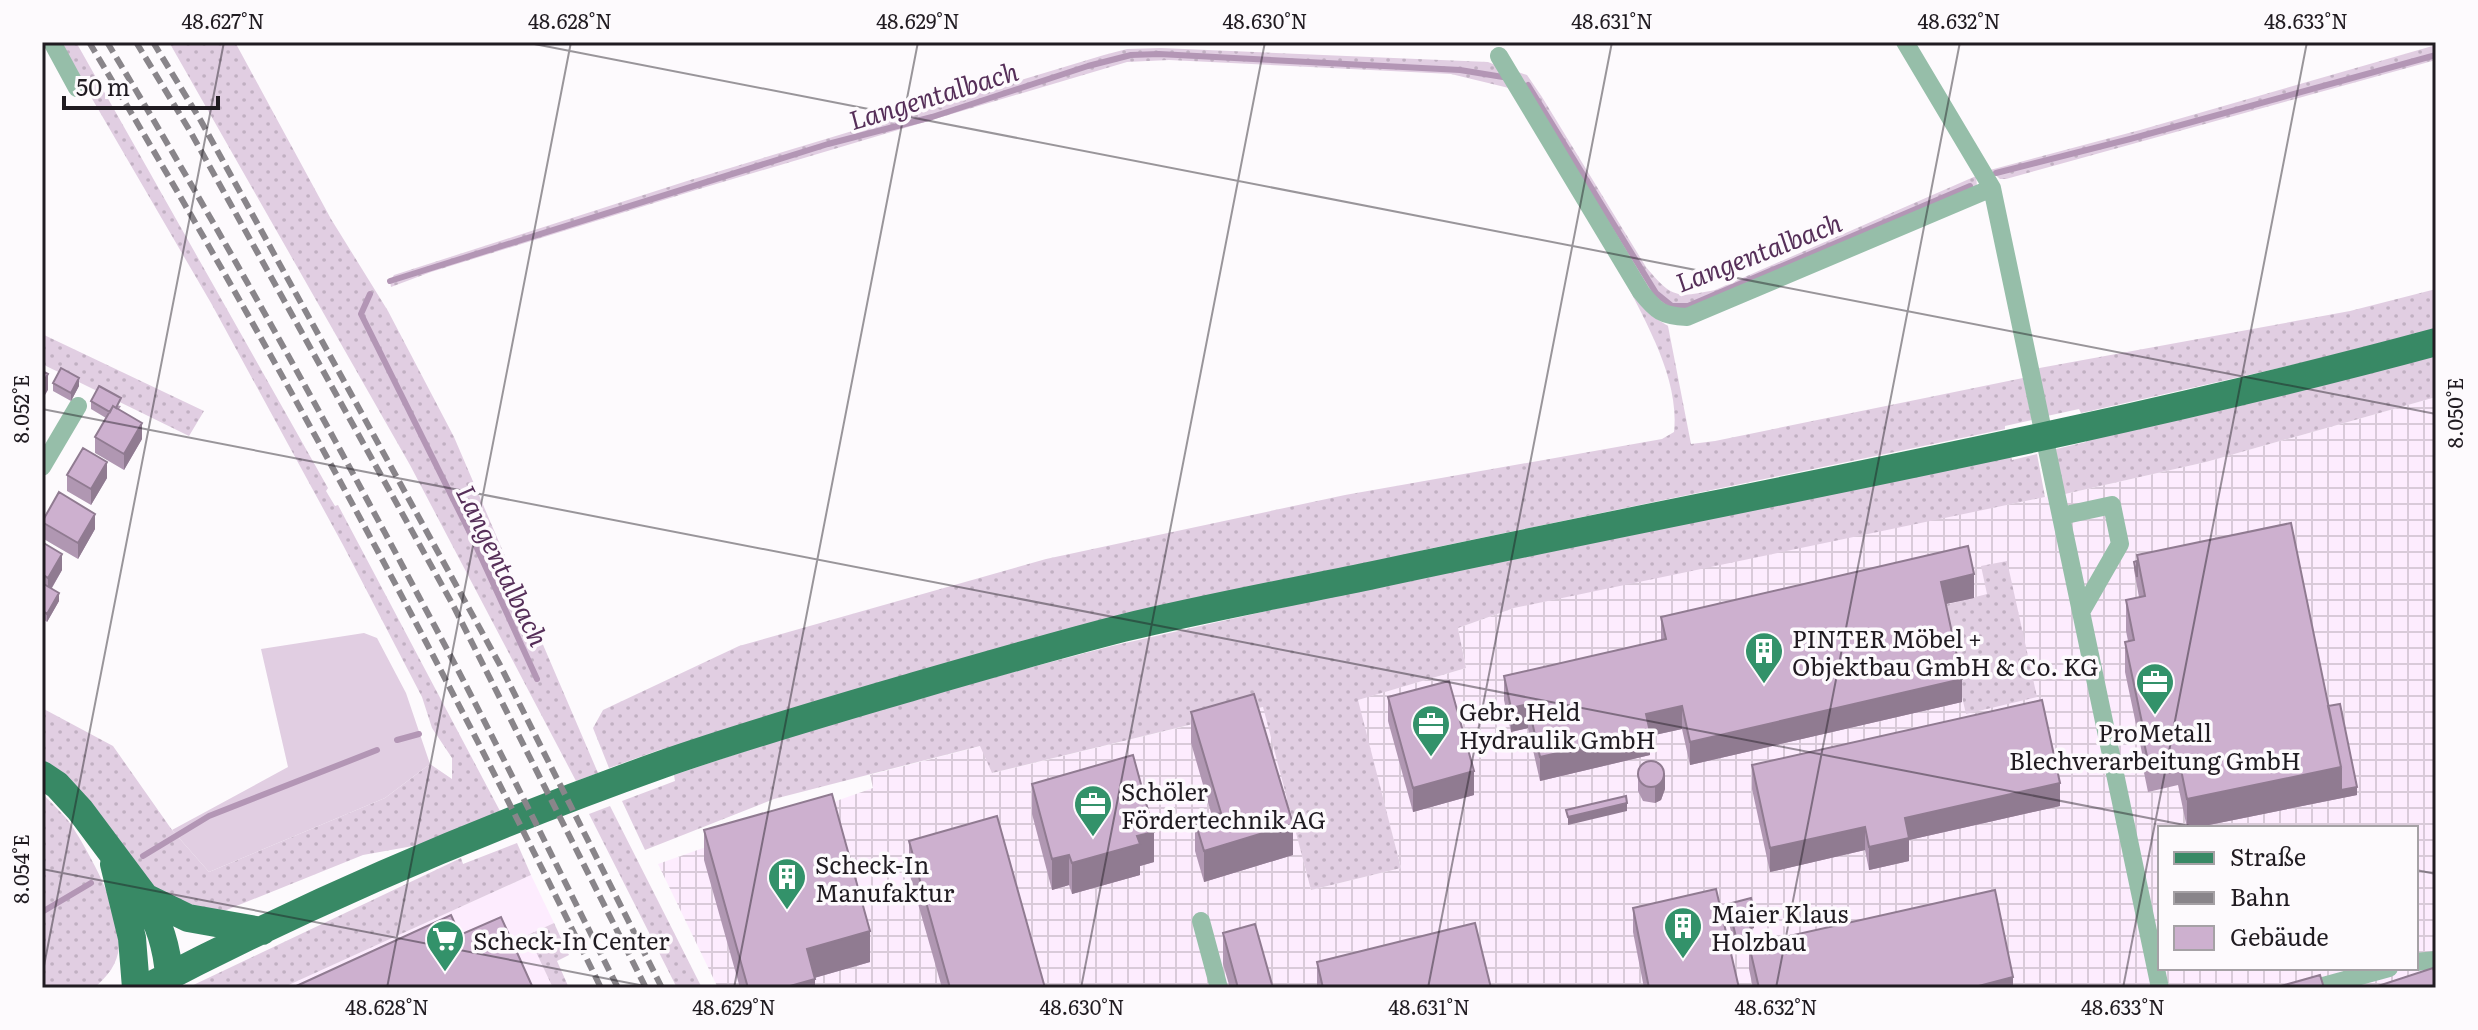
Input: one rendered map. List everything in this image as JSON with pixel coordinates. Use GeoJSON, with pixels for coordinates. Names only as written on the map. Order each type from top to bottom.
{"type":"FeatureCollection","features":[{"type":"Feature","properties":{"kind":"main road"},"geometry":{"type":"LineString","coordinates":[[157,982],[367,882],[559,802],[668,762],[798,720],[1124,628],[2083,427],[2436,342]]}},
{"type":"Feature","properties":{"kind":"main road"},"geometry":{"type":"LineString","coordinates":[[42,775],[57,785],[80,810],[145,897],[160,925],[167,950],[157,982]]}},
{"type":"Feature","properties":{"kind":"main road"},"geometry":{"type":"LineString","coordinates":[[112,856],[132,938],[136,988]]}},
{"type":"Feature","properties":{"kind":"main road"},"geometry":{"type":"LineString","coordinates":[[145,897],[188,918],[262,931]]}},
{"type":"Feature","properties":{"kind":"street"},"geometry":{"type":"LineString","coordinates":[[52,42],[77,88]]}},
{"type":"Feature","properties":{"kind":"street"},"geometry":{"type":"LineString","coordinates":[[1905,42],[1992,188],[2160,988]]}},
{"type":"Feature","properties":{"kind":"street"},"geometry":{"type":"LineString","coordinates":[[1499,56],[1641,292],[1653,307],[1668,316],[1687,317],[1992,188]]}},
{"type":"Feature","properties":{"kind":"street"},"geometry":{"type":"LineString","coordinates":[[42,467],[78,406]]}},
{"type":"Feature","properties":{"kind":"street"},"geometry":{"type":"LineString","coordinates":[[2061,516],[2112,505],[2120,544],[2081,612]]}},
{"type":"Feature","properties":{"kind":"street"},"geometry":{"type":"LineString","coordinates":[[1201,921],[1219,988]]}},
{"type":"Feature","properties":{"kind":"street"},"geometry":{"type":"LineString","coordinates":[[2316,988],[2382,970]]}},
{"type":"Feature","properties":{"kind":"shaded area"},"geometry":{"type":"Polygon","coordinates":[[[59,42],[76,42],[328,488],[326,491],[335,506],[338,505],[500,811],[441,841],[363,855],[224,911],[199,912],[147,883],[77,789],[42,761],[42,708],[113,746],[172,830],[209,872],[385,798],[430,764],[452,779],[452,758],[432,728],[422,697],[343,545],[211,303],[59,42]]]}},
{"type":"Feature","properties":{"kind":"shaded area"},"geometry":{"type":"Polygon","coordinates":[[[169,42],[235,42],[331,219],[388,311],[454,437],[598,773],[576,781],[410,465],[169,42]]]}},
{"type":"Feature","properties":{"kind":"shaded area"},"geometry":{"type":"Polygon","coordinates":[[[2436,45],[2436,60],[2006,179],[2000,179],[1990,170],[2140,130],[2436,45]]]}},
{"type":"Feature","properties":{"kind":"shaded area"},"geometry":{"type":"Polygon","coordinates":[[[1127,49],[1488,62],[1498,66],[1513,89],[1451,74],[1169,60],[1127,62],[696,190],[391,287],[390,281],[394,275],[687,181],[1104,55],[1127,49]]]}},
{"type":"Feature","properties":{"kind":"shaded area"},"geometry":{"type":"Polygon","coordinates":[[[1515,71],[1527,75],[1542,97],[1646,267],[1662,285],[1676,293],[1715,290],[1976,176],[1977,186],[1692,310],[1657,305],[1515,71]]]}},
{"type":"Feature","properties":{"kind":"shaded area"},"geometry":{"type":"Polygon","coordinates":[[[1620,270],[1652,316],[1668,326],[1691,444],[2023,378],[2032,420],[2005,426],[2005,429],[1428,549],[665,752],[662,749],[609,768],[593,728],[603,710],[739,646],[1046,559],[1345,495],[1662,439],[1674,432],[1674,411],[1666,369],[1620,270]]]}},
{"type":"Feature","properties":{"kind":"shaded area"},"geometry":{"type":"Polygon","coordinates":[[[2436,289],[2436,329],[2081,413],[2079,409],[2047,416],[2034,369],[2350,311],[2436,289]]]}},
{"type":"Feature","properties":{"kind":"shaded area"},"geometry":{"type":"Polygon","coordinates":[[[42,334],[204,411],[189,436],[42,364],[42,334]]]}},
{"type":"Feature","properties":{"kind":"shaded area"},"geometry":{"type":"Polygon","coordinates":[[[2436,355],[2436,397],[2206,462],[2065,494],[2052,450],[2086,442],[2086,439],[2436,355]]]}},
{"type":"Feature","properties":{"kind":"shaded area"},"geometry":{"type":"Polygon","coordinates":[[[2436,397],[2436,988],[718,988],[658,864],[873,788],[870,775],[981,746],[993,773],[1264,707],[1311,890],[1401,868],[1357,700],[1466,668],[1458,628],[1514,608],[2206,462],[2436,397]]]}},
{"type":"Feature","properties":{"kind":"shaded area"},"geometry":{"type":"Polygon","coordinates":[[[2037,454],[2045,497],[1514,608],[1458,628],[1466,668],[1358,700],[1401,868],[1311,890],[1263,707],[992,773],[980,746],[774,799],[645,850],[622,801],[675,781],[674,775],[781,739],[1112,646],[1288,606],[2011,456],[2012,460],[2037,454]]]}},
{"type":"Feature","properties":{"kind":"shaded area"},"geometry":{"type":"Polygon","coordinates":[[[2007,561],[2037,697],[1966,714],[1941,606],[1987,594],[1981,566],[2007,561]]]}},
{"type":"Feature","properties":{"kind":"shaded area"},"geometry":{"type":"Polygon","coordinates":[[[364,633],[377,638],[406,693],[430,764],[385,798],[209,872],[172,830],[288,767],[261,649],[364,633]]]}},
{"type":"Feature","properties":{"kind":"shaded area"},"geometry":{"type":"Polygon","coordinates":[[[42,793],[80,838],[115,916],[119,946],[116,959],[107,975],[94,988],[42,988],[42,793]]]}},
{"type":"Feature","properties":{"kind":"shaded area"},"geometry":{"type":"Polygon","coordinates":[[[610,806],[702,988],[677,988],[589,814],[610,806]]]}},
{"type":"Feature","properties":{"kind":"shaded area"},"geometry":{"type":"Polygon","coordinates":[[[517,843],[531,875],[282,988],[187,988],[461,858],[463,864],[517,843]]]}},
{"type":"Feature","properties":{"kind":"shaded area"},"geometry":{"type":"Polygon","coordinates":[[[531,875],[554,923],[529,935],[553,988],[282,988],[531,875]]]}},
{"type":"Feature","properties":{"kind":"shaded area"},"geometry":{"type":"Polygon","coordinates":[[[554,923],[569,955],[557,961],[569,988],[553,988],[528,935],[554,923]]]}},
{"type":"Feature","properties":{"kind":"building"},"geometry":{"type":"Polygon","coordinates":[[[61,368],[79,378],[71,393],[53,383],[61,368]]]}},
{"type":"Feature","properties":{"kind":"building"},"geometry":{"type":"Polygon","coordinates":[[[99,386],[121,398],[110,412],[91,401],[99,386]]]}},
{"type":"Feature","properties":{"kind":"building"},"geometry":{"type":"Polygon","coordinates":[[[113,406],[142,423],[124,454],[95,437],[113,406]]]}},
{"type":"Feature","properties":{"kind":"building"},"geometry":{"type":"Polygon","coordinates":[[[83,448],[107,462],[91,489],[67,475],[83,448]]]}},
{"type":"Feature","properties":{"kind":"building"},"geometry":{"type":"Polygon","coordinates":[[[59,492],[95,514],[78,543],[42,522],[59,492]]]}},
{"type":"Feature","properties":{"kind":"building"},"geometry":{"type":"Polygon","coordinates":[[[2291,523],[2341,767],[2187,799],[2178,755],[2148,761],[2142,733],[2125,642],[2134,640],[2126,600],[2145,596],[2137,555],[2291,523]]]}},
{"type":"Feature","properties":{"kind":"building"},"geometry":{"type":"Polygon","coordinates":[[[42,542],[62,554],[48,578],[42,574],[42,542]]]}},
{"type":"Feature","properties":{"kind":"building","name":"PINTER Möbel + Objektbau GmbH & Co. KG"},"geometry":{"type":"Polygon","coordinates":[[[1968,546],[1974,574],[1941,582],[1962,679],[1690,742],[1682,706],[1646,714],[1650,732],[1540,757],[1528,704],[1511,708],[1504,676],[1666,639],[1661,617],[1968,546]]]}},
{"type":"Feature","properties":{"kind":"building"},"geometry":{"type":"Polygon","coordinates":[[[42,583],[59,593],[47,614],[42,610],[42,583]]]}},
{"type":"Feature","properties":{"kind":"building","name":"Gebr. Held Hydraulik GmbH"},"geometry":{"type":"Polygon","coordinates":[[[1449,681],[1474,771],[1413,788],[1388,697],[1449,681]]]}},
{"type":"Feature","properties":{"kind":"building"},"geometry":{"type":"Polygon","coordinates":[[[1254,694],[1293,824],[1204,851],[1195,821],[1221,813],[1191,712],[1254,694]]]}},
{"type":"Feature","properties":{"kind":"building"},"geometry":{"type":"Polygon","coordinates":[[[2042,700],[2060,783],[1905,818],[1909,838],[1869,847],[1865,827],[1770,848],[1752,765],[2042,700]]]}},
{"type":"Feature","properties":{"kind":"building"},"geometry":{"type":"Polygon","coordinates":[[[2340,704],[2357,787],[2341,790],[2341,767],[2328,706],[2340,704]]]}},
{"type":"Feature","properties":{"kind":"building","name":"Schöler Fördertechnik AG"},"geometry":{"type":"Polygon","coordinates":[[[1133,755],[1154,832],[1137,836],[1140,844],[1072,863],[1069,855],[1052,859],[1032,784],[1133,755]]]}},
{"type":"Feature","properties":{"kind":"building"},"geometry":{"type":"Polygon","coordinates":[[[1651,761],[1660,765],[1664,774],[1660,783],[1651,787],[1642,783],[1638,774],[1642,765],[1651,761]]]}},
{"type":"Feature","properties":{"kind":"building","name":"Scheck-In Manufaktur"},"geometry":{"type":"Polygon","coordinates":[[[832,794],[870,931],[807,949],[815,979],[783,988],[748,988],[704,830],[832,794]]]}},
{"type":"Feature","properties":{"kind":"building"},"geometry":{"type":"Polygon","coordinates":[[[1626,796],[1627,803],[1568,817],[1566,810],[1626,796]]]}},
{"type":"Feature","properties":{"kind":"building"},"geometry":{"type":"Polygon","coordinates":[[[997,816],[1045,988],[950,988],[909,841],[997,816]]]}},
{"type":"Feature","properties":{"kind":"building","name":"Maier Klaus Holzbau"},"geometry":{"type":"Polygon","coordinates":[[[1716,889],[1739,988],[1649,988],[1633,908],[1716,889]]]}},
{"type":"Feature","properties":{"kind":"building"},"geometry":{"type":"Polygon","coordinates":[[[1995,890],[2013,977],[1971,988],[1759,988],[1749,945],[1995,890]]]}},
{"type":"Feature","properties":{"kind":"building"},"geometry":{"type":"Polygon","coordinates":[[[1751,898],[1754,912],[1747,914],[1752,934],[1736,937],[1728,904],[1751,898]]]}},
{"type":"Feature","properties":{"kind":"building"},"geometry":{"type":"Polygon","coordinates":[[[451,915],[460,935],[501,917],[533,988],[292,988],[451,915]]]}},
{"type":"Feature","properties":{"kind":"building"},"geometry":{"type":"Polygon","coordinates":[[[1475,923],[1491,988],[1323,988],[1317,962],[1475,923]]]}},
{"type":"Feature","properties":{"kind":"building"},"geometry":{"type":"Polygon","coordinates":[[[1255,924],[1273,988],[1238,988],[1223,933],[1255,924]]]}},
{"type":"Feature","properties":{"kind":"building"},"geometry":{"type":"Polygon","coordinates":[[[2433,968],[2436,988],[2372,988],[2433,968]]]}},
{"type":"Feature","properties":{"kind":"building"},"geometry":{"type":"Polygon","coordinates":[[[2320,975],[2324,988],[2274,988],[2320,975]]]}},
{"type":"Feature","properties":{"kind":"waterway","name":"Langentalbach"},"geometry":{"type":"LineString","coordinates":[[390,281],[828,144],[932,117],[1131,55],[1460,70],[1503,77]]}},
{"type":"Feature","properties":{"kind":"waterway","name":"Langentalbach"},"geometry":{"type":"LineString","coordinates":[[1996,173],[2436,55]]}},
{"type":"Feature","properties":{"kind":"waterway","name":"Langentalbach"},"geometry":{"type":"LineString","coordinates":[[1528,85],[1656,293],[1672,306],[1688,306],[1970,186]]}},
{"type":"Feature","properties":{"kind":"waterway","name":"Langentalbach"},"geometry":{"type":"LineString","coordinates":[[370,294],[361,314],[470,533],[537,679]]}},
{"type":"Feature","properties":{"kind":"waterway","name":"Langentalbach"},"geometry":{"type":"LineString","coordinates":[[397,740],[419,734]]}},
{"type":"Feature","properties":{"kind":"waterway","name":"Langentalbach"},"geometry":{"type":"LineString","coordinates":[[143,856],[209,816],[377,750]]}},
{"type":"Feature","properties":{"kind":"waterway","name":"Langentalbach"},"geometry":{"type":"LineString","coordinates":[[42,912],[91,883]]}},
{"type":"Feature","properties":{"kind":"railway"},"geometry":{"type":"LineString","coordinates":[[89,42],[225,274],[356,510],[481,748],[601,988]]}},
{"type":"Feature","properties":{"kind":"railway"},"geometry":{"type":"LineString","coordinates":[[107,42],[227,247],[381,525],[470,692],[618,988]]}},
{"type":"Feature","properties":{"kind":"railway"},"geometry":{"type":"LineString","coordinates":[[136,42],[190,131],[453,605],[646,988]]}},
{"type":"Feature","properties":{"kind":"railway"},"geometry":{"type":"LineString","coordinates":[[153,42],[201,121],[500,665],[662,988]]}},
{"type":"Feature","properties":{"kind":"place","name":"PINTER Möbel + Objektbau GmbH & Co. KG"},"geometry":{"type":"Point","coordinates":[1764,685]}},
{"type":"Feature","properties":{"kind":"place","name":"ProMetall Blechverarbeitung GmbH"},"geometry":{"type":"Point","coordinates":[2155,716]}},
{"type":"Feature","properties":{"kind":"place","name":"Gebr. Held Hydraulik GmbH"},"geometry":{"type":"Point","coordinates":[1431,758]}},
{"type":"Feature","properties":{"kind":"place","name":"Schöler Fördertechnik AG"},"geometry":{"type":"Point","coordinates":[1093,838]}},
{"type":"Feature","properties":{"kind":"place","name":"Scheck-In Manufaktur"},"geometry":{"type":"Point","coordinates":[787,911]}},
{"type":"Feature","properties":{"kind":"place","name":"Maier Klaus Holzbau"},"geometry":{"type":"Point","coordinates":[1683,960]}},
{"type":"Feature","properties":{"kind":"place","name":"Scheck-In Center"},"geometry":{"type":"Point","coordinates":[445,973]}}]}
